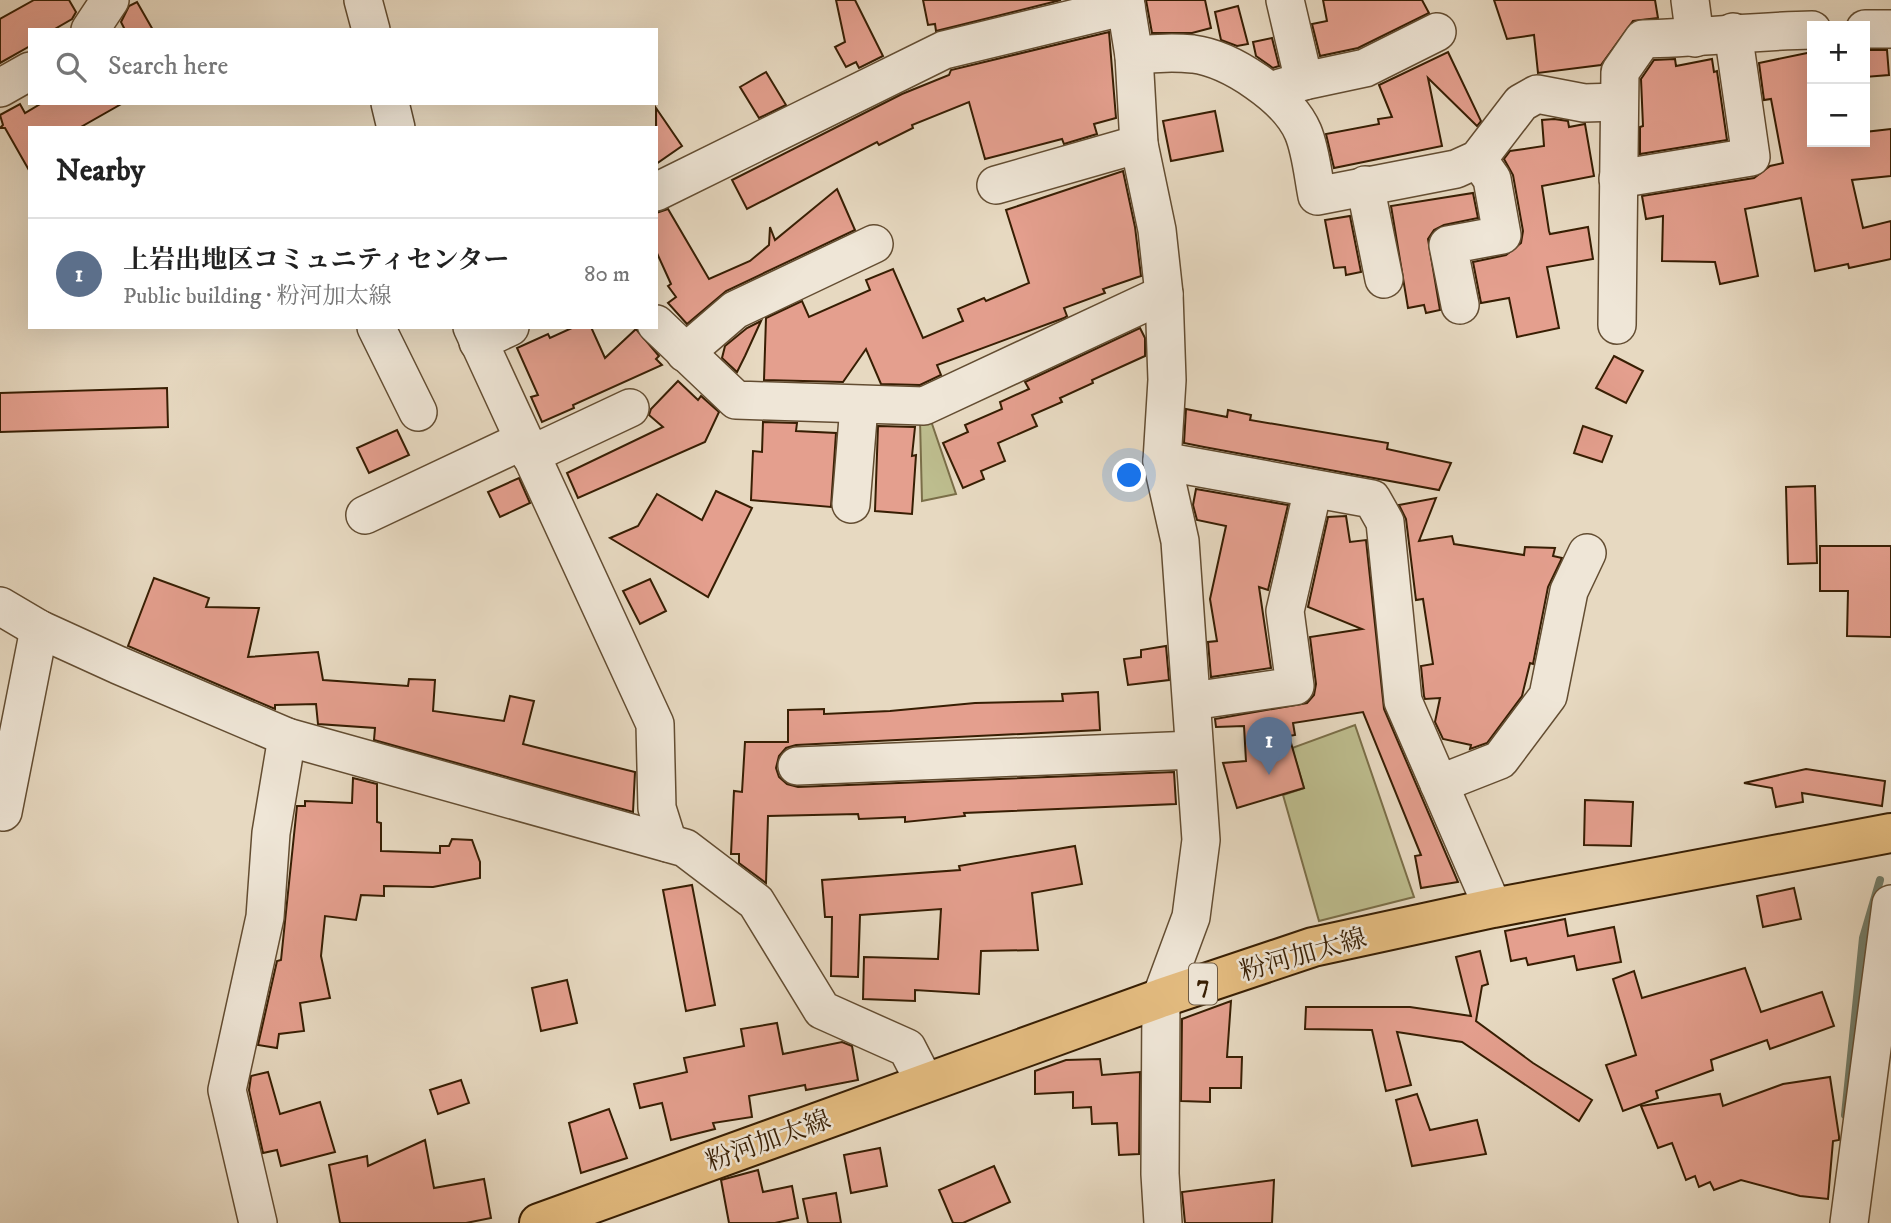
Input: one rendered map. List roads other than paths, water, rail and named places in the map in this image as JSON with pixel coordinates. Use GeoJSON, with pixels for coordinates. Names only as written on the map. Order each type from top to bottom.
{"type":"FeatureCollection","features":[{"type":"Feature","properties":{"kind":"main road","name":"粉河加太線"},"geometry":{"type":"LineString","coordinates":[[539,1223],[1161,998],[1313,947],[1493,908],[1891,833]]}},
{"type":"Feature","properties":{"kind":"street"},"geometry":{"type":"LineString","coordinates":[[91,28],[110,0]]}},
{"type":"Feature","properties":{"kind":"street"},"geometry":{"type":"LineString","coordinates":[[363,0],[370,28]]}},
{"type":"Feature","properties":{"kind":"street"},"geometry":{"type":"LineString","coordinates":[[1285,0],[1290,108],[1304,134],[1317,196],[1456,169],[1478,159],[1521,103],[1537,94],[1584,103],[1619,103]]}},
{"type":"Feature","properties":{"kind":"street"},"geometry":{"type":"LineString","coordinates":[[1690,0],[1695,38]]}},
{"type":"Feature","properties":{"kind":"street"},"geometry":{"type":"LineString","coordinates":[[658,191],[944,50],[1126,3],[1134,56],[1139,144],[1157,230],[1164,294],[1167,380],[1161,461],[1181,541],[1201,840],[1191,917],[1161,998],[1160,1174],[1163,1223]]}},
{"type":"Feature","properties":{"kind":"street"},"geometry":{"type":"LineString","coordinates":[[1870,29],[1891,29]]}},
{"type":"Feature","properties":{"kind":"street"},"geometry":{"type":"LineString","coordinates":[[1617,326],[1620,72],[1643,39],[1807,30]]}},
{"type":"Feature","properties":{"kind":"street"},"geometry":{"type":"LineString","coordinates":[[1134,56],[1157,53],[1196,55],[1288,86],[1365,68],[1437,32]]}},
{"type":"Feature","properties":{"kind":"street"},"geometry":{"type":"LineString","coordinates":[[1618,179],[1751,157],[1734,32]]}},
{"type":"Feature","properties":{"kind":"street"},"geometry":{"type":"LineString","coordinates":[[0,88],[28,72]]}},
{"type":"Feature","properties":{"kind":"street"},"geometry":{"type":"LineString","coordinates":[[390,105],[396,126]]}},
{"type":"Feature","properties":{"kind":"street"},"geometry":{"type":"LineString","coordinates":[[996,185],[1139,144]]}},
{"type":"Feature","properties":{"kind":"street"},"geometry":{"type":"LineString","coordinates":[[1460,305],[1448,245],[1502,235],[1492,179],[1478,159]]}},
{"type":"Feature","properties":{"kind":"street"},"geometry":{"type":"LineString","coordinates":[[1365,185],[1384,279]]}},
{"type":"Feature","properties":{"kind":"street"},"geometry":{"type":"LineString","coordinates":[[685,353],[735,310],[874,244]]}},
{"type":"Feature","properties":{"kind":"street"},"geometry":{"type":"LineString","coordinates":[[658,326],[736,400],[859,406],[924,405],[1164,294]]}},
{"type":"Feature","properties":{"kind":"street"},"geometry":{"type":"LineString","coordinates":[[377,329],[418,412]]}},
{"type":"Feature","properties":{"kind":"street"},"geometry":{"type":"LineString","coordinates":[[486,332],[527,448],[655,724],[657,808],[668,843]]}},
{"type":"Feature","properties":{"kind":"street"},"geometry":{"type":"LineString","coordinates":[[850,504],[859,406]]}},
{"type":"Feature","properties":{"kind":"street"},"geometry":{"type":"LineString","coordinates":[[365,514],[630,408]]}},
{"type":"Feature","properties":{"kind":"street"},"geometry":{"type":"LineString","coordinates":[[1161,461],[1372,499],[1385,522],[1403,701],[1493,908]]}},
{"type":"Feature","properties":{"kind":"street"},"geometry":{"type":"LineString","coordinates":[[1192,701],[1295,686],[1285,611],[1313,489]]}},
{"type":"Feature","properties":{"kind":"street"},"geometry":{"type":"LineString","coordinates":[[1439,784],[1500,760],[1548,696],[1569,591],[1587,553]]}},
{"type":"Feature","properties":{"kind":"street"},"geometry":{"type":"LineString","coordinates":[[0,606],[39,629],[287,737],[685,848],[756,902],[821,1010],[906,1048],[925,1083]]}},
{"type":"Feature","properties":{"kind":"street"},"geometry":{"type":"LineString","coordinates":[[0,811],[3,812],[39,629]]}},
{"type":"Feature","properties":{"kind":"street"},"geometry":{"type":"LineString","coordinates":[[258,1223],[228,1090],[265,917],[271,833],[287,737]]}},
{"type":"Feature","properties":{"kind":"street"},"geometry":{"type":"LineString","coordinates":[[797,766],[1194,750]]}},
{"type":"Feature","properties":{"kind":"street"},"geometry":{"type":"LineString","coordinates":[[1849,1223],[1882,1031],[1891,904]]}},
{"type":"Feature","properties":{"kind":"waterway"},"geometry":{"type":"LineString","coordinates":[[1845,1115],[1863,938],[1880,880]]}},
{"type":"Feature","properties":{"kind":"place","name":"上岩出地区コミュニティセンター"},"geometry":{"type":"Point","coordinates":[1269,775]}}]}
